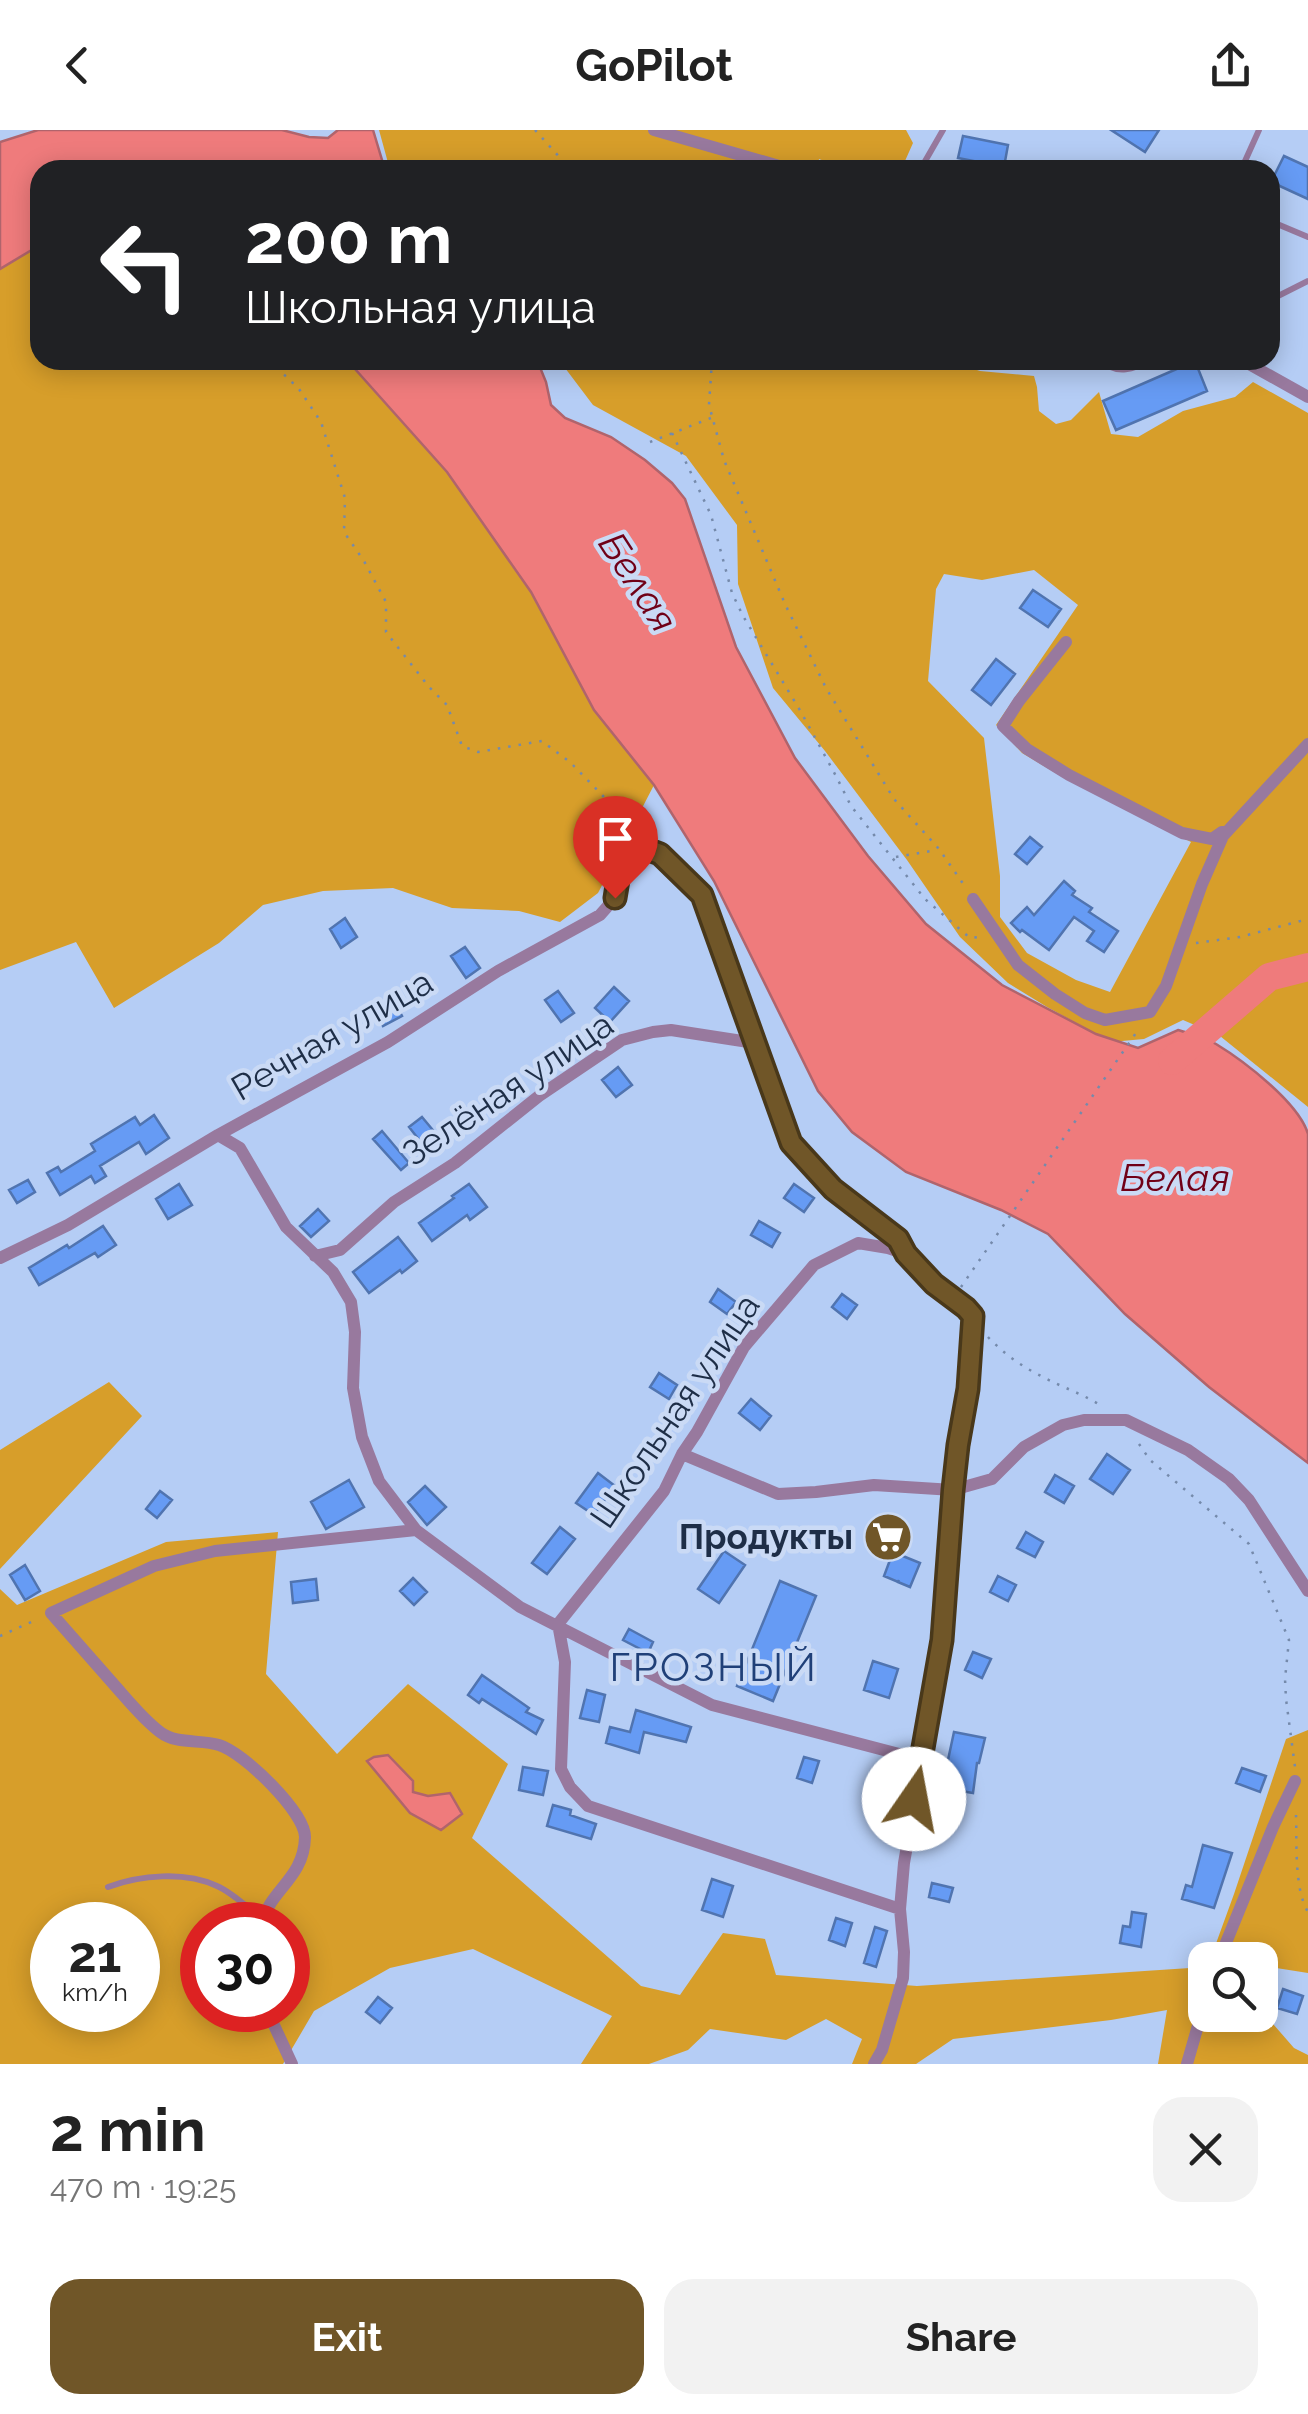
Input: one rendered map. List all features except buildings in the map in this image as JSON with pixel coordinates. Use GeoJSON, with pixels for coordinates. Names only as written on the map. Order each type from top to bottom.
{"type":"FeatureCollection","features":[{"type":"Feature","properties":{"kind":"street"},"geometry":{"type":"LineString","coordinates":[[654,130],[758,160]]}},
{"type":"Feature","properties":{"kind":"street"},"geometry":{"type":"LineString","coordinates":[[1260,370],[1308,397]]}},
{"type":"Feature","properties":{"kind":"street"},"geometry":{"type":"LineString","coordinates":[[1066,642],[1004,726],[1027,750],[1182,833],[1212,838],[1234,824]]}},
{"type":"Feature","properties":{"kind":"street"},"geometry":{"type":"LineString","coordinates":[[973,899],[1018,965],[1055,994],[1085,1013],[1105,1020],[1150,1012],[1166,986],[1222,836],[1308,744]]}},
{"type":"Feature","properties":{"kind":"street","name":"Речная улица"},"geometry":{"type":"LineString","coordinates":[[0,1258],[68,1225],[218,1135],[388,1042],[498,971],[600,914],[615,898],[621,862],[633,848],[660,854]]}},
{"type":"Feature","properties":{"kind":"street","name":"Зелёная улица"},"geometry":{"type":"LineString","coordinates":[[314,1256],[340,1250],[394,1202],[455,1163],[539,1096],[622,1040],[671,1030],[755,1044]]}},
{"type":"Feature","properties":{"kind":"street"},"geometry":{"type":"LineString","coordinates":[[218,1135],[240,1148],[286,1227],[333,1272],[351,1302],[355,1332],[353,1388],[362,1437],[379,1481],[416,1530],[520,1607],[712,1704],[922,1760]]}},
{"type":"Feature","properties":{"kind":"street","name":"Школьная улица"},"geometry":{"type":"LineString","coordinates":[[558,1624],[664,1491],[744,1347],[814,1265],[858,1243],[906,1254]]}},
{"type":"Feature","properties":{"kind":"street"},"geometry":{"type":"LineString","coordinates":[[874,2064],[882,2050],[903,1978],[900,1908],[904,1862],[942,1640],[953,1490],[968,1389],[973,1316],[934,1284],[906,1254]]}},
{"type":"Feature","properties":{"kind":"street"},"geometry":{"type":"LineString","coordinates":[[682,1454],[778,1494],[874,1485],[953,1490],[992,1480],[1024,1447],[1063,1425],[1084,1420],[1126,1420],[1188,1450],[1230,1479],[1249,1500],[1308,1590]]}},
{"type":"Feature","properties":{"kind":"street"},"geometry":{"type":"LineString","coordinates":[[273,1902],[293,1877],[303,1855],[305,1831],[294,1809],[238,1753],[220,1744],[164,1736],[51,1613],[154,1566],[215,1551],[416,1530]]}},
{"type":"Feature","properties":{"kind":"street"},"geometry":{"type":"LineString","coordinates":[[558,1624],[565,1662],[561,1769],[570,1787],[588,1806],[900,1908]]}},
{"type":"Feature","properties":{"kind":"street"},"geometry":{"type":"LineString","coordinates":[[1226,1942],[1295,1781]]}},
{"type":"Feature","properties":{"kind":"street"},"geometry":{"type":"LineString","coordinates":[[277,2032],[292,2064]]}},
{"type":"Feature","properties":{"kind":"street"},"geometry":{"type":"LineString","coordinates":[[1188,2064],[1197,2032]]}},
{"type":"Feature","properties":{"kind":"lane"},"geometry":{"type":"LineString","coordinates":[[926,160],[943,130]]}},
{"type":"Feature","properties":{"kind":"lane"},"geometry":{"type":"LineString","coordinates":[[1245,160],[1259,130]]}},
{"type":"Feature","properties":{"kind":"lane"},"geometry":{"type":"LineString","coordinates":[[1280,224],[1308,237]]}},
{"type":"Feature","properties":{"kind":"lane"},"geometry":{"type":"LineString","coordinates":[[1280,295],[1308,281]]}},
{"type":"Feature","properties":{"kind":"lane"},"geometry":{"type":"LineString","coordinates":[[660,854],[702,895],[791,1143],[833,1189],[898,1239],[906,1254]]}},
{"type":"Feature","properties":{"kind":"lane"},"geometry":{"type":"LineString","coordinates":[[108,1887],[126,1880],[154,1877],[188,1879],[217,1886],[237,1902]]}},
{"type":"Feature","properties":{"kind":"path"},"geometry":{"type":"LineString","coordinates":[[536,130],[562,160]]}},
{"type":"Feature","properties":{"kind":"path"},"geometry":{"type":"LineString","coordinates":[[280,370],[299,388],[321,422],[345,498],[344,532],[386,602],[386,632],[447,705],[462,746],[478,752],[542,742],[571,763],[660,854]]}},
{"type":"Feature","properties":{"kind":"path"},"geometry":{"type":"LineString","coordinates":[[711,370],[709,405],[724,460],[784,604],[826,688],[894,799],[939,849],[973,899]]}},
{"type":"Feature","properties":{"kind":"path"},"geometry":{"type":"LineString","coordinates":[[650,442],[712,417]]}},
{"type":"Feature","properties":{"kind":"path"},"geometry":{"type":"LineString","coordinates":[[672,433],[711,515],[727,576],[743,616],[801,712],[850,806],[925,899],[970,938],[996,933]]}},
{"type":"Feature","properties":{"kind":"path"},"geometry":{"type":"LineString","coordinates":[[894,858],[939,849]]}},
{"type":"Feature","properties":{"kind":"path"},"geometry":{"type":"LineString","coordinates":[[1180,943],[1240,937],[1308,919]]}},
{"type":"Feature","properties":{"kind":"path"},"geometry":{"type":"LineString","coordinates":[[954,1299],[1150,1012]]}},
{"type":"Feature","properties":{"kind":"path"},"geometry":{"type":"LineString","coordinates":[[973,1316],[981,1330],[1023,1366],[1116,1411],[1126,1420],[1150,1460],[1249,1544],[1289,1640],[1286,1689],[1295,1781]]}},
{"type":"Feature","properties":{"kind":"path"},"geometry":{"type":"LineString","coordinates":[[0,1636],[51,1613]]}},
{"type":"Feature","properties":{"kind":"path"},"geometry":{"type":"LineString","coordinates":[[1296,1810],[1302,1902],[1308,1912]]}},
{"type":"Feature","properties":{"kind":"shaded area"},"geometry":{"type":"Polygon","coordinates":[[[379,130],[906,130],[913,143],[905,160],[387,160],[379,130]]]}},
{"type":"Feature","properties":{"kind":"shaded area"},"geometry":{"type":"Polygon","coordinates":[[[30,251],[30,370],[356,370],[447,472],[531,592],[594,710],[654,785],[598,893],[560,922],[519,911],[452,908],[393,888],[323,891],[263,905],[219,943],[114,1008],[76,942],[0,970],[0,269],[30,251]]]}},
{"type":"Feature","properties":{"kind":"shaded area"},"geometry":{"type":"Polygon","coordinates":[[[567,370],[977,370],[1034,376],[1039,411],[1056,424],[1071,420],[1099,392],[1111,434],[1138,437],[1183,411],[1235,397],[1253,382],[1308,413],[1308,1107],[1220,1036],[1183,1020],[1144,1039],[1111,1042],[1008,983],[960,937],[907,860],[773,688],[738,584],[737,525],[686,456],[593,405],[567,370]],[[1034,570],[982,580],[944,574],[936,589],[928,681],[984,738],[1000,876],[1000,917],[1027,953],[1076,980],[1110,992],[1191,842],[1022,753],[996,725],[1078,605],[1034,570]]]}},
{"type":"Feature","properties":{"kind":"shaded area"},"geometry":{"type":"Polygon","coordinates":[[[109,1382],[142,1416],[0,1569],[0,1450],[109,1382]]]}},
{"type":"Feature","properties":{"kind":"shaded area"},"geometry":{"type":"Polygon","coordinates":[[[278,1532],[266,1674],[337,1754],[408,1684],[508,1764],[472,1838],[641,1986],[680,1995],[723,1933],[765,1939],[776,1975],[917,1986],[1188,1968],[1188,2032],[1278,2030],[1294,2048],[1308,2055],[1308,2064],[1158,2064],[1167,2010],[953,2039],[916,2064],[852,2064],[862,2039],[826,2019],[786,2040],[710,2029],[688,2050],[649,2064],[581,2064],[612,2016],[473,1949],[390,1968],[314,2011],[310,2018],[310,1902],[180,1902],[180,2032],[302,2032],[283,2064],[0,2064],[0,1589],[17,1605],[166,1542],[278,1532]]]}},
{"type":"Feature","properties":{"kind":"shaded area"},"geometry":{"type":"Polygon","coordinates":[[[1308,1730],[1308,1973],[1278,1968],[1278,1942],[1217,1942],[1286,1739],[1308,1730]]]}},
{"type":"Feature","properties":{"kind":"water"},"geometry":{"type":"Polygon","coordinates":[[[38,130],[282,130],[328,138],[338,130],[373,130],[382,160],[30,160],[30,251],[0,269],[0,142],[38,130]]]}},
{"type":"Feature","properties":{"kind":"water","name":"Белая"},"geometry":{"type":"Polygon","coordinates":[[[356,370],[541,370],[551,405],[565,418],[611,437],[645,460],[685,499],[736,647],[795,758],[868,856],[926,924],[1002,985],[1096,1034],[1138,1048],[1178,1030],[1212,1042],[1255,1072],[1294,1109],[1308,1134],[1308,1463],[1209,1387],[1125,1314],[1048,1234],[1001,1210],[906,1172],[852,1132],[818,1091],[714,881],[654,785],[594,710],[531,592],[447,472],[356,370]]]}},
{"type":"Feature","properties":{"kind":"water"},"geometry":{"type":"Polygon","coordinates":[[[388,1755],[413,1781],[413,1792],[428,1796],[450,1793],[462,1814],[441,1830],[410,1813],[367,1761],[388,1755]]]}},
{"type":"Feature","properties":{"kind":"waterway","name":"Белая"},"geometry":{"type":"LineString","coordinates":[[1172,1061],[1269,977],[1308,967]]}},
{"type":"Feature","properties":{"kind":"place","name":"Продукты"},"geometry":{"type":"Point","coordinates":[888,1537]}},
{"type":"Feature","properties":{"kind":"district","name":"ГРОЗНЫЙ"},"geometry":{"type":"Point","coordinates":[714,1667]}},
{"type":"Feature","properties":{"kind":"route"},"geometry":{"type":"LineString","coordinates":[[615,898],[621,862],[633,848],[660,854],[702,895],[791,1143],[833,1189],[898,1239],[906,1254],[934,1284],[973,1316],[968,1389],[953,1490],[942,1640],[914,1799]]}}]}
